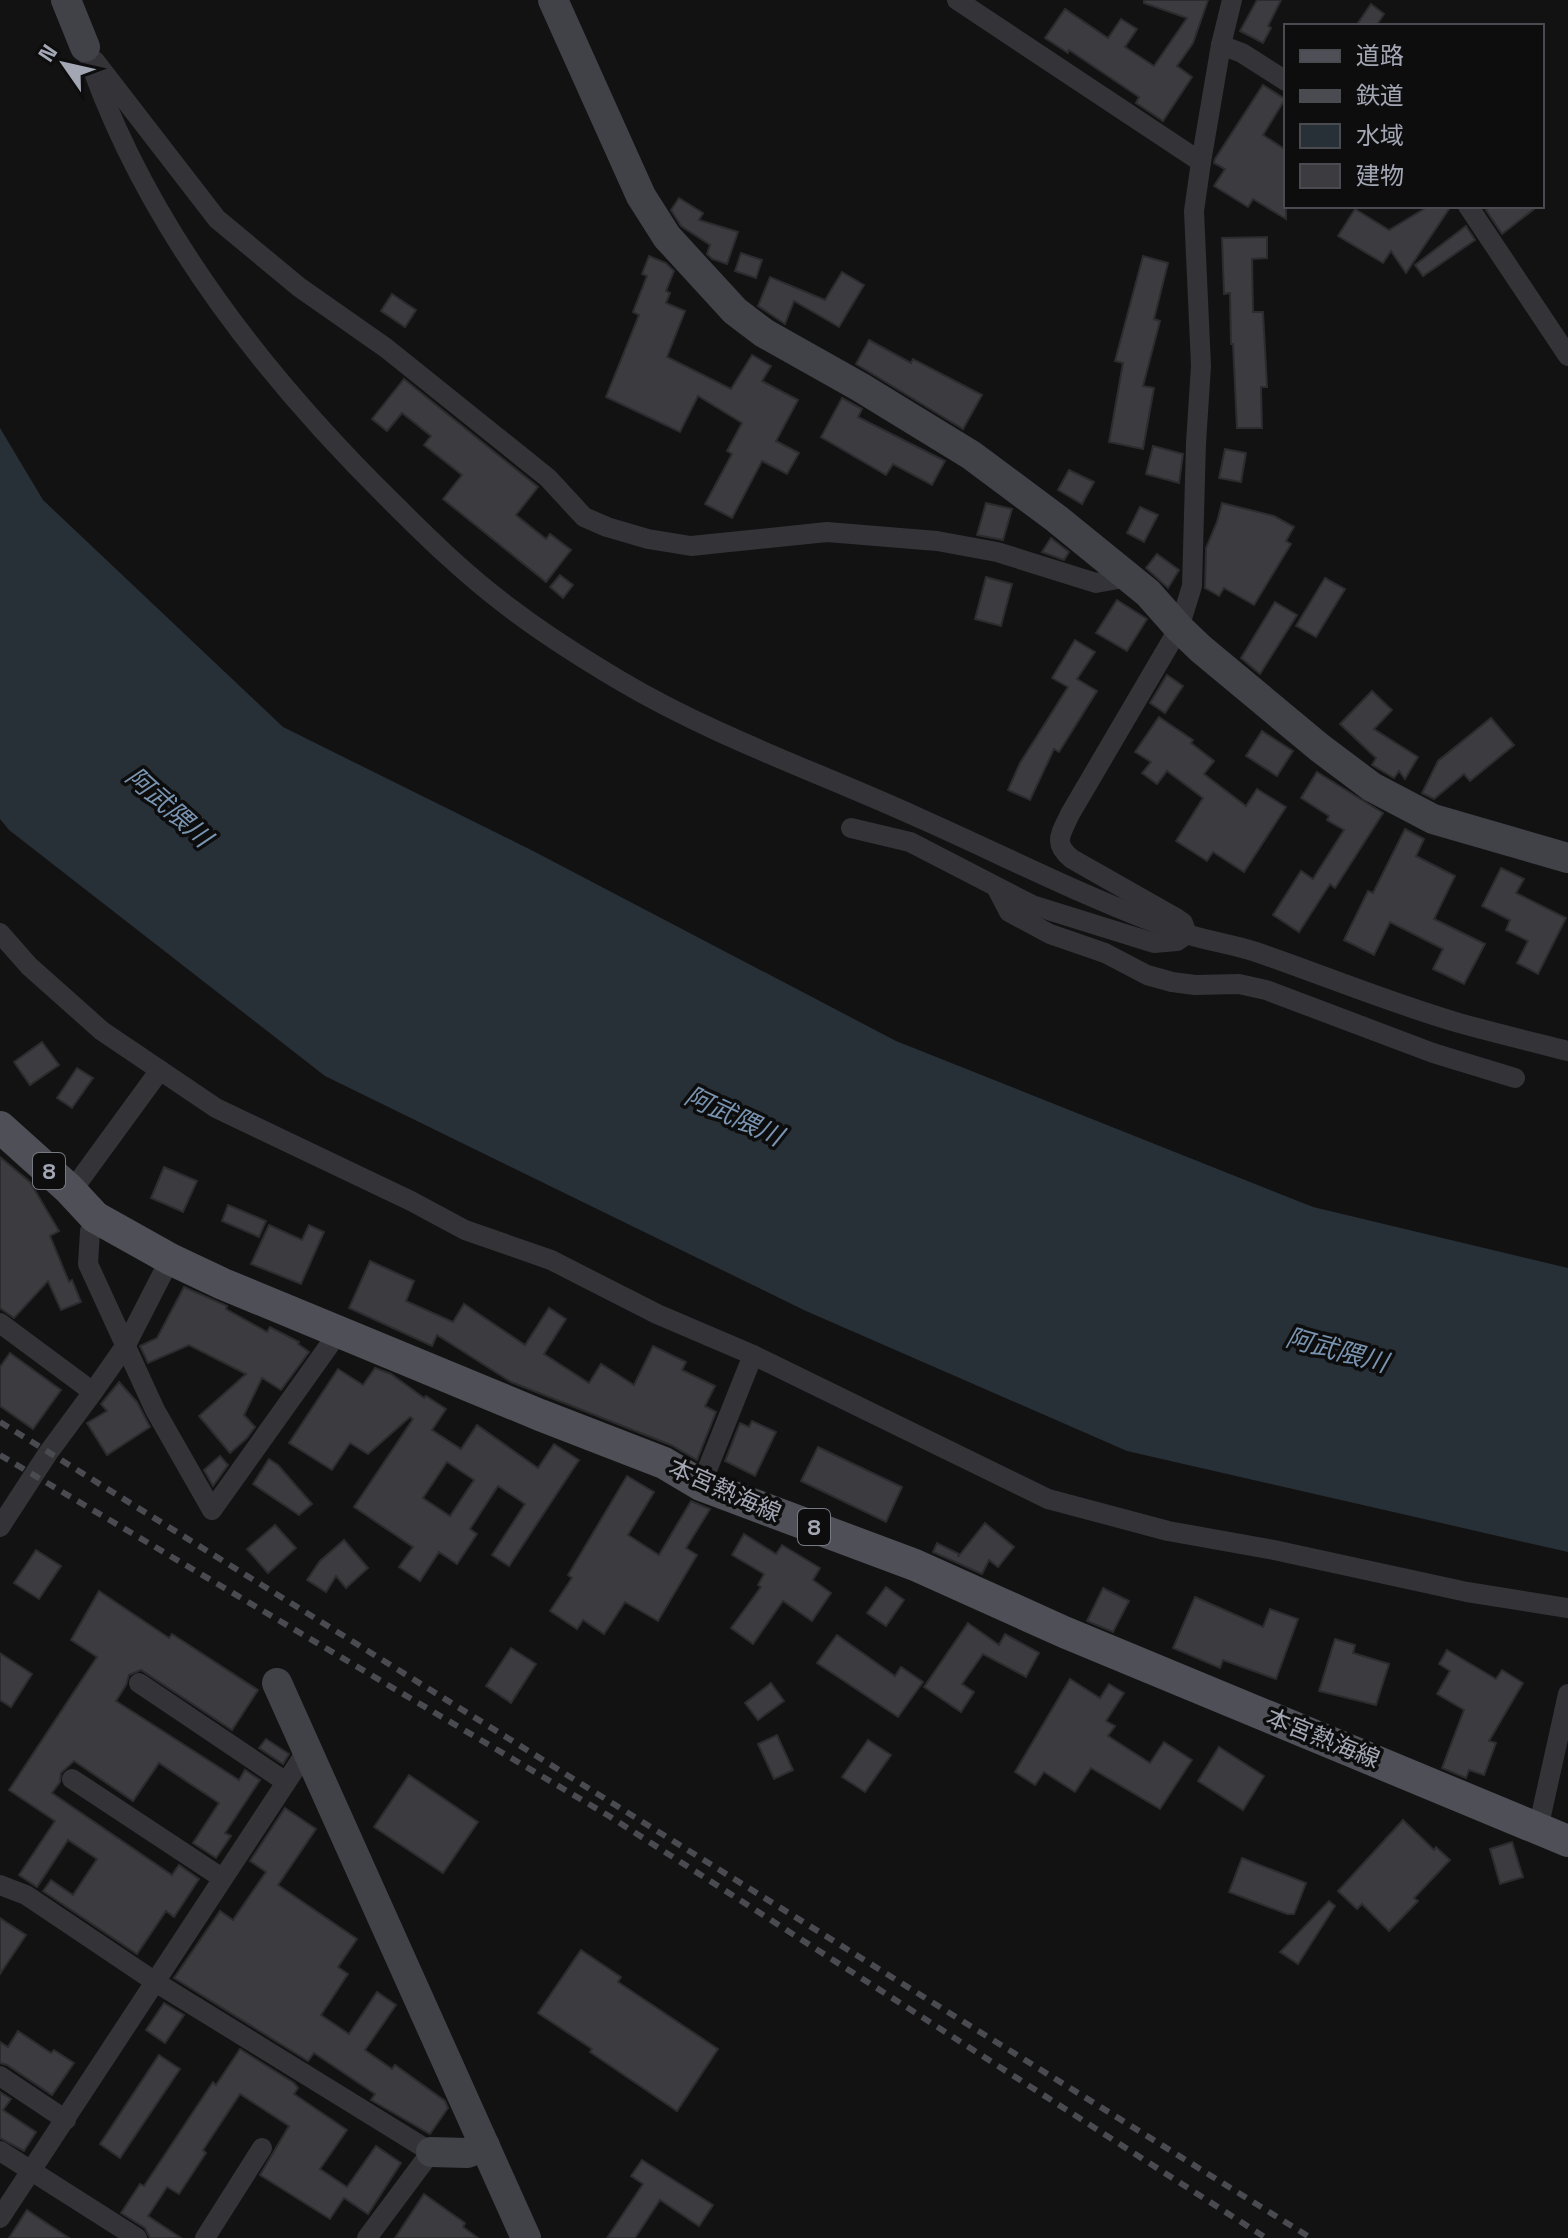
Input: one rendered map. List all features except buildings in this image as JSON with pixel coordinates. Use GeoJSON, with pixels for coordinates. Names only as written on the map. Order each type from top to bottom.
{"type":"FeatureCollection","features":[{"type":"Feature","properties":{"kind":"main road","name":"本宮熱海線"},"geometry":{"type":"LineString","coordinates":[[0,1127],[95,1217],[170,1259],[338,1333],[664,1463],[701,1485],[915,1565],[1064,1632],[1568,1841]]}},
{"type":"Feature","properties":{"kind":"street"},"geometry":{"type":"LineString","coordinates":[[66,0],[100,94],[155,202],[193,263],[248,339],[325,433],[367,477],[443,553],[511,609],[620,681],[692,720],[889,804],[1058,881],[1187,934],[1251,950],[1456,1022],[1568,1051]]}},
{"type":"Feature","properties":{"kind":"street"},"geometry":{"type":"LineString","coordinates":[[553,0],[641,196],[667,237],[735,311],[764,333],[971,455],[1122,571],[1148,593],[1179,628],[1320,748],[1372,787],[1433,819],[1568,858]]}},
{"type":"Feature","properties":{"kind":"street"},"geometry":{"type":"LineString","coordinates":[[957,0],[1201,162]]}},
{"type":"Feature","properties":{"kind":"street"},"geometry":{"type":"LineString","coordinates":[[1187,934],[1183,923],[1164,909],[1072,859],[1062,851],[1059,840],[1070,814],[1179,628],[1192,586],[1201,366],[1194,211],[1221,45],[1232,0]]}},
{"type":"Feature","properties":{"kind":"street"},"geometry":{"type":"LineString","coordinates":[[1221,45],[1242,53],[1284,80]]}},
{"type":"Feature","properties":{"kind":"street"},"geometry":{"type":"LineString","coordinates":[[85,47],[217,219],[299,287],[386,348],[548,478],[584,517],[648,539],[691,546],[827,532],[952,544],[997,552],[1096,583],[1118,579],[1122,571]]}},
{"type":"Feature","properties":{"kind":"street"},"geometry":{"type":"LineString","coordinates":[[1469,208],[1568,356]]}},
{"type":"Feature","properties":{"kind":"street"},"geometry":{"type":"LineString","coordinates":[[851,828],[910,842],[1032,905],[1154,943],[1177,941],[1187,934]]}},
{"type":"Feature","properties":{"kind":"street"},"geometry":{"type":"LineString","coordinates":[[996,887],[1009,912],[1050,934],[1105,953],[1147,975],[1183,984],[1239,984],[1266,990],[1433,1053],[1515,1078]]}},
{"type":"Feature","properties":{"kind":"street"},"geometry":{"type":"LineString","coordinates":[[0,933],[29,966],[102,1031],[216,1108],[465,1230],[551,1260],[657,1314],[753,1355],[1048,1499],[1168,1531],[1274,1550],[1467,1592],[1568,1608]]}},
{"type":"Feature","properties":{"kind":"street"},"geometry":{"type":"LineString","coordinates":[[71,1192],[160,1070]]}},
{"type":"Feature","properties":{"kind":"street"},"geometry":{"type":"LineString","coordinates":[[95,1217],[90,1231],[88,1264],[155,1410],[212,1510],[338,1333]]}},
{"type":"Feature","properties":{"kind":"street"},"geometry":{"type":"LineString","coordinates":[[0,1527],[48,1453],[126,1345],[170,1259]]}},
{"type":"Feature","properties":{"kind":"street"},"geometry":{"type":"LineString","coordinates":[[0,1323],[93,1392]]}},
{"type":"Feature","properties":{"kind":"street"},"geometry":{"type":"LineString","coordinates":[[701,1485],[753,1355]]}},
{"type":"Feature","properties":{"kind":"street"},"geometry":{"type":"LineString","coordinates":[[139,1683],[286,1782]]}},
{"type":"Feature","properties":{"kind":"street"},"geometry":{"type":"LineString","coordinates":[[277,1683],[526,2238]]}},
{"type":"Feature","properties":{"kind":"street"},"geometry":{"type":"LineString","coordinates":[[1538,1829],[1568,1694]]}},
{"type":"Feature","properties":{"kind":"street"},"geometry":{"type":"LineString","coordinates":[[0,2218],[308,1749]]}},
{"type":"Feature","properties":{"kind":"street"},"geometry":{"type":"LineString","coordinates":[[72,1779],[222,1878]]}},
{"type":"Feature","properties":{"kind":"street"},"geometry":{"type":"LineString","coordinates":[[0,1885],[26,1895],[157,1983],[431,2152],[467,2153],[485,2146]]}},
{"type":"Feature","properties":{"kind":"street"},"geometry":{"type":"LineString","coordinates":[[0,2076],[66,2120]]}},
{"type":"Feature","properties":{"kind":"street"},"geometry":{"type":"LineString","coordinates":[[205,2238],[262,2148]]}},
{"type":"Feature","properties":{"kind":"street"},"geometry":{"type":"LineString","coordinates":[[0,2151],[137,2238]]}},
{"type":"Feature","properties":{"kind":"street"},"geometry":{"type":"LineString","coordinates":[[367,2238],[431,2152]]}},
{"type":"Feature","properties":{"kind":"water","name":"阿武隈川"},"geometry":{"type":"Polygon","coordinates":[[[0,428],[43,500],[283,727],[535,852],[896,1041],[1313,1207],[1568,1268],[1568,1552],[1127,1451],[806,1311],[325,1076],[9,830],[0,819],[0,428]]]}},
{"type":"Feature","properties":{"kind":"railway"},"geometry":{"type":"LineString","coordinates":[[0,1422],[1311,2238]]}},
{"type":"Feature","properties":{"kind":"railway"},"geometry":{"type":"LineString","coordinates":[[0,1455],[609,1816],[1266,2238]]}}]}
